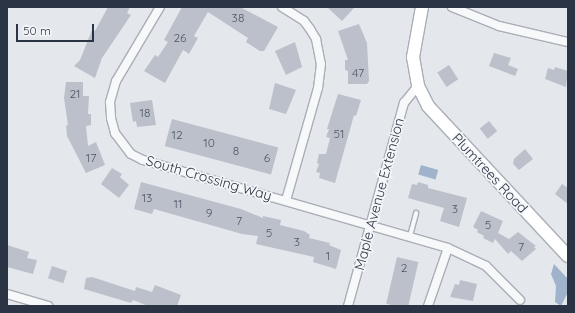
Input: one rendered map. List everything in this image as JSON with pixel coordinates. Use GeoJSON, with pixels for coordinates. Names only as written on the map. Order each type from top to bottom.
{"type":"FeatureCollection","features":[{"type":"Feature","properties":{"kind":"main road","name":"Plumtrees Road"},"geometry":{"type":"LineString","coordinates":[[422,7],[413,57],[418,86],[428,106],[568,256]]}},
{"type":"Feature","properties":{"kind":"street","name":"South Crossing Way"},"geometry":{"type":"LineString","coordinates":[[160,7],[113,89],[111,118],[123,146],[142,160],[371,224],[448,248],[486,266],[520,300]]}},
{"type":"Feature","properties":{"kind":"street","name":"South Crossing Way"},"geometry":{"type":"LineString","coordinates":[[282,7],[304,21],[310,28],[316,39],[321,64],[318,88],[286,200]]}},
{"type":"Feature","properties":{"kind":"street"},"geometry":{"type":"LineString","coordinates":[[452,7],[499,26],[568,42]]}},
{"type":"Feature","properties":{"kind":"street","name":"Maple Avenue Extension"},"geometry":{"type":"LineString","coordinates":[[348,306],[404,103],[418,86]]}},
{"type":"Feature","properties":{"kind":"street"},"geometry":{"type":"LineString","coordinates":[[428,306],[448,248]]}},
{"type":"Feature","properties":{"kind":"street"},"geometry":{"type":"LineString","coordinates":[[7,294],[48,306]]}},
{"type":"Feature","properties":{"kind":"lane"},"geometry":{"type":"LineString","coordinates":[[410,236],[416,213]]}},
{"type":"Feature","properties":{"kind":"water"},"geometry":{"type":"Polygon","coordinates":[[[421,165],[438,170],[436,180],[418,175],[421,165]]]}},
{"type":"Feature","properties":{"kind":"water"},"geometry":{"type":"Polygon","coordinates":[[[554,264],[568,279],[568,292],[561,306],[555,302],[556,286],[551,274],[554,264]]]}},
{"type":"Feature","properties":{"kind":"building"},"geometry":{"type":"Polygon","coordinates":[[[108,7],[130,7],[127,13],[131,15],[102,58],[95,78],[74,66],[80,60],[92,30],[95,31],[108,7]]]}},
{"type":"Feature","properties":{"kind":"building"},"geometry":{"type":"Polygon","coordinates":[[[182,7],[240,7],[278,27],[264,51],[260,51],[246,42],[248,38],[208,12],[194,36],[198,38],[189,54],[183,50],[165,83],[144,71],[155,55],[158,57],[168,42],[164,40],[182,7]]]}},
{"type":"Feature","properties":{"kind":"building"},"geometry":{"type":"Polygon","coordinates":[[[327,7],[355,7],[342,21],[327,7]]]}},
{"type":"Feature","properties":{"kind":"building"},"geometry":{"type":"Polygon","coordinates":[[[359,24],[367,43],[369,81],[367,84],[348,84],[348,71],[345,70],[345,60],[348,60],[338,31],[359,24]]]}},
{"type":"Feature","properties":{"kind":"building"},"geometry":{"type":"Polygon","coordinates":[[[295,42],[302,67],[286,75],[275,51],[295,42]]]}},
{"type":"Feature","properties":{"kind":"building"},"geometry":{"type":"Polygon","coordinates":[[[494,53],[511,58],[508,65],[518,69],[515,76],[489,66],[494,53]]]}},
{"type":"Feature","properties":{"kind":"building"},"geometry":{"type":"Polygon","coordinates":[[[449,65],[458,79],[447,87],[437,73],[449,65]]]}},
{"type":"Feature","properties":{"kind":"building"},"geometry":{"type":"Polygon","coordinates":[[[555,67],[568,71],[566,87],[545,79],[548,68],[554,70],[555,67]]]}},
{"type":"Feature","properties":{"kind":"building"},"geometry":{"type":"Polygon","coordinates":[[[66,82],[83,82],[83,96],[89,96],[88,114],[91,114],[91,125],[86,126],[88,146],[96,142],[105,165],[86,173],[67,136],[66,126],[68,125],[64,98],[66,82]]]}},
{"type":"Feature","properties":{"kind":"building"},"geometry":{"type":"Polygon","coordinates":[[[275,83],[296,90],[286,114],[269,109],[275,83]]]}},
{"type":"Feature","properties":{"kind":"building"},"geometry":{"type":"Polygon","coordinates":[[[338,94],[361,100],[356,116],[354,115],[335,183],[319,178],[320,173],[316,172],[319,164],[317,163],[319,154],[326,154],[330,138],[326,137],[329,129],[327,129],[338,94]]]}},
{"type":"Feature","properties":{"kind":"building"},"geometry":{"type":"Polygon","coordinates":[[[152,100],[156,125],[137,127],[136,121],[133,122],[130,103],[152,100]]]}},
{"type":"Feature","properties":{"kind":"building"},"geometry":{"type":"Polygon","coordinates":[[[172,119],[278,147],[271,175],[165,146],[172,119]]]}},
{"type":"Feature","properties":{"kind":"building"},"geometry":{"type":"Polygon","coordinates":[[[489,121],[497,131],[488,139],[480,129],[489,121]]]}},
{"type":"Feature","properties":{"kind":"building"},"geometry":{"type":"Polygon","coordinates":[[[525,149],[533,159],[519,170],[513,164],[514,159],[525,149]]]}},
{"type":"Feature","properties":{"kind":"building"},"geometry":{"type":"Polygon","coordinates":[[[112,168],[122,174],[120,177],[129,185],[119,198],[101,184],[112,168]]]}},
{"type":"Feature","properties":{"kind":"building"},"geometry":{"type":"Polygon","coordinates":[[[141,182],[241,209],[263,218],[263,216],[281,220],[280,225],[304,231],[310,235],[309,238],[330,243],[329,245],[341,250],[336,269],[313,262],[314,257],[256,244],[258,236],[242,234],[154,209],[152,214],[134,209],[141,182]]]}},
{"type":"Feature","properties":{"kind":"building"},"geometry":{"type":"Polygon","coordinates":[[[418,182],[428,185],[428,188],[467,198],[459,227],[440,221],[444,208],[408,198],[412,184],[417,185],[418,182]]]}},
{"type":"Feature","properties":{"kind":"building"},"geometry":{"type":"Polygon","coordinates":[[[562,184],[568,188],[568,204],[555,194],[562,184]]]}},
{"type":"Feature","properties":{"kind":"building"},"geometry":{"type":"Polygon","coordinates":[[[481,211],[503,221],[498,233],[509,239],[518,232],[536,246],[534,247],[536,249],[522,261],[511,251],[508,254],[495,239],[493,243],[483,238],[484,236],[477,232],[478,230],[473,227],[481,211]]]}},
{"type":"Feature","properties":{"kind":"building"},"geometry":{"type":"Polygon","coordinates":[[[7,245],[29,252],[27,258],[37,260],[33,274],[7,267],[7,245]]]}},
{"type":"Feature","properties":{"kind":"building"},"geometry":{"type":"Polygon","coordinates":[[[397,257],[418,262],[408,306],[396,306],[386,304],[397,257]]]}},
{"type":"Feature","properties":{"kind":"building"},"geometry":{"type":"Polygon","coordinates":[[[52,266],[67,271],[63,283],[48,278],[52,266]]]}},
{"type":"Feature","properties":{"kind":"building"},"geometry":{"type":"Polygon","coordinates":[[[92,277],[135,291],[136,287],[152,292],[155,285],[181,295],[177,306],[148,306],[133,300],[131,303],[84,289],[86,278],[92,277]]]}},
{"type":"Feature","properties":{"kind":"building"},"geometry":{"type":"Polygon","coordinates":[[[460,280],[477,284],[473,301],[450,297],[455,284],[459,285],[460,280]]]}}]}
